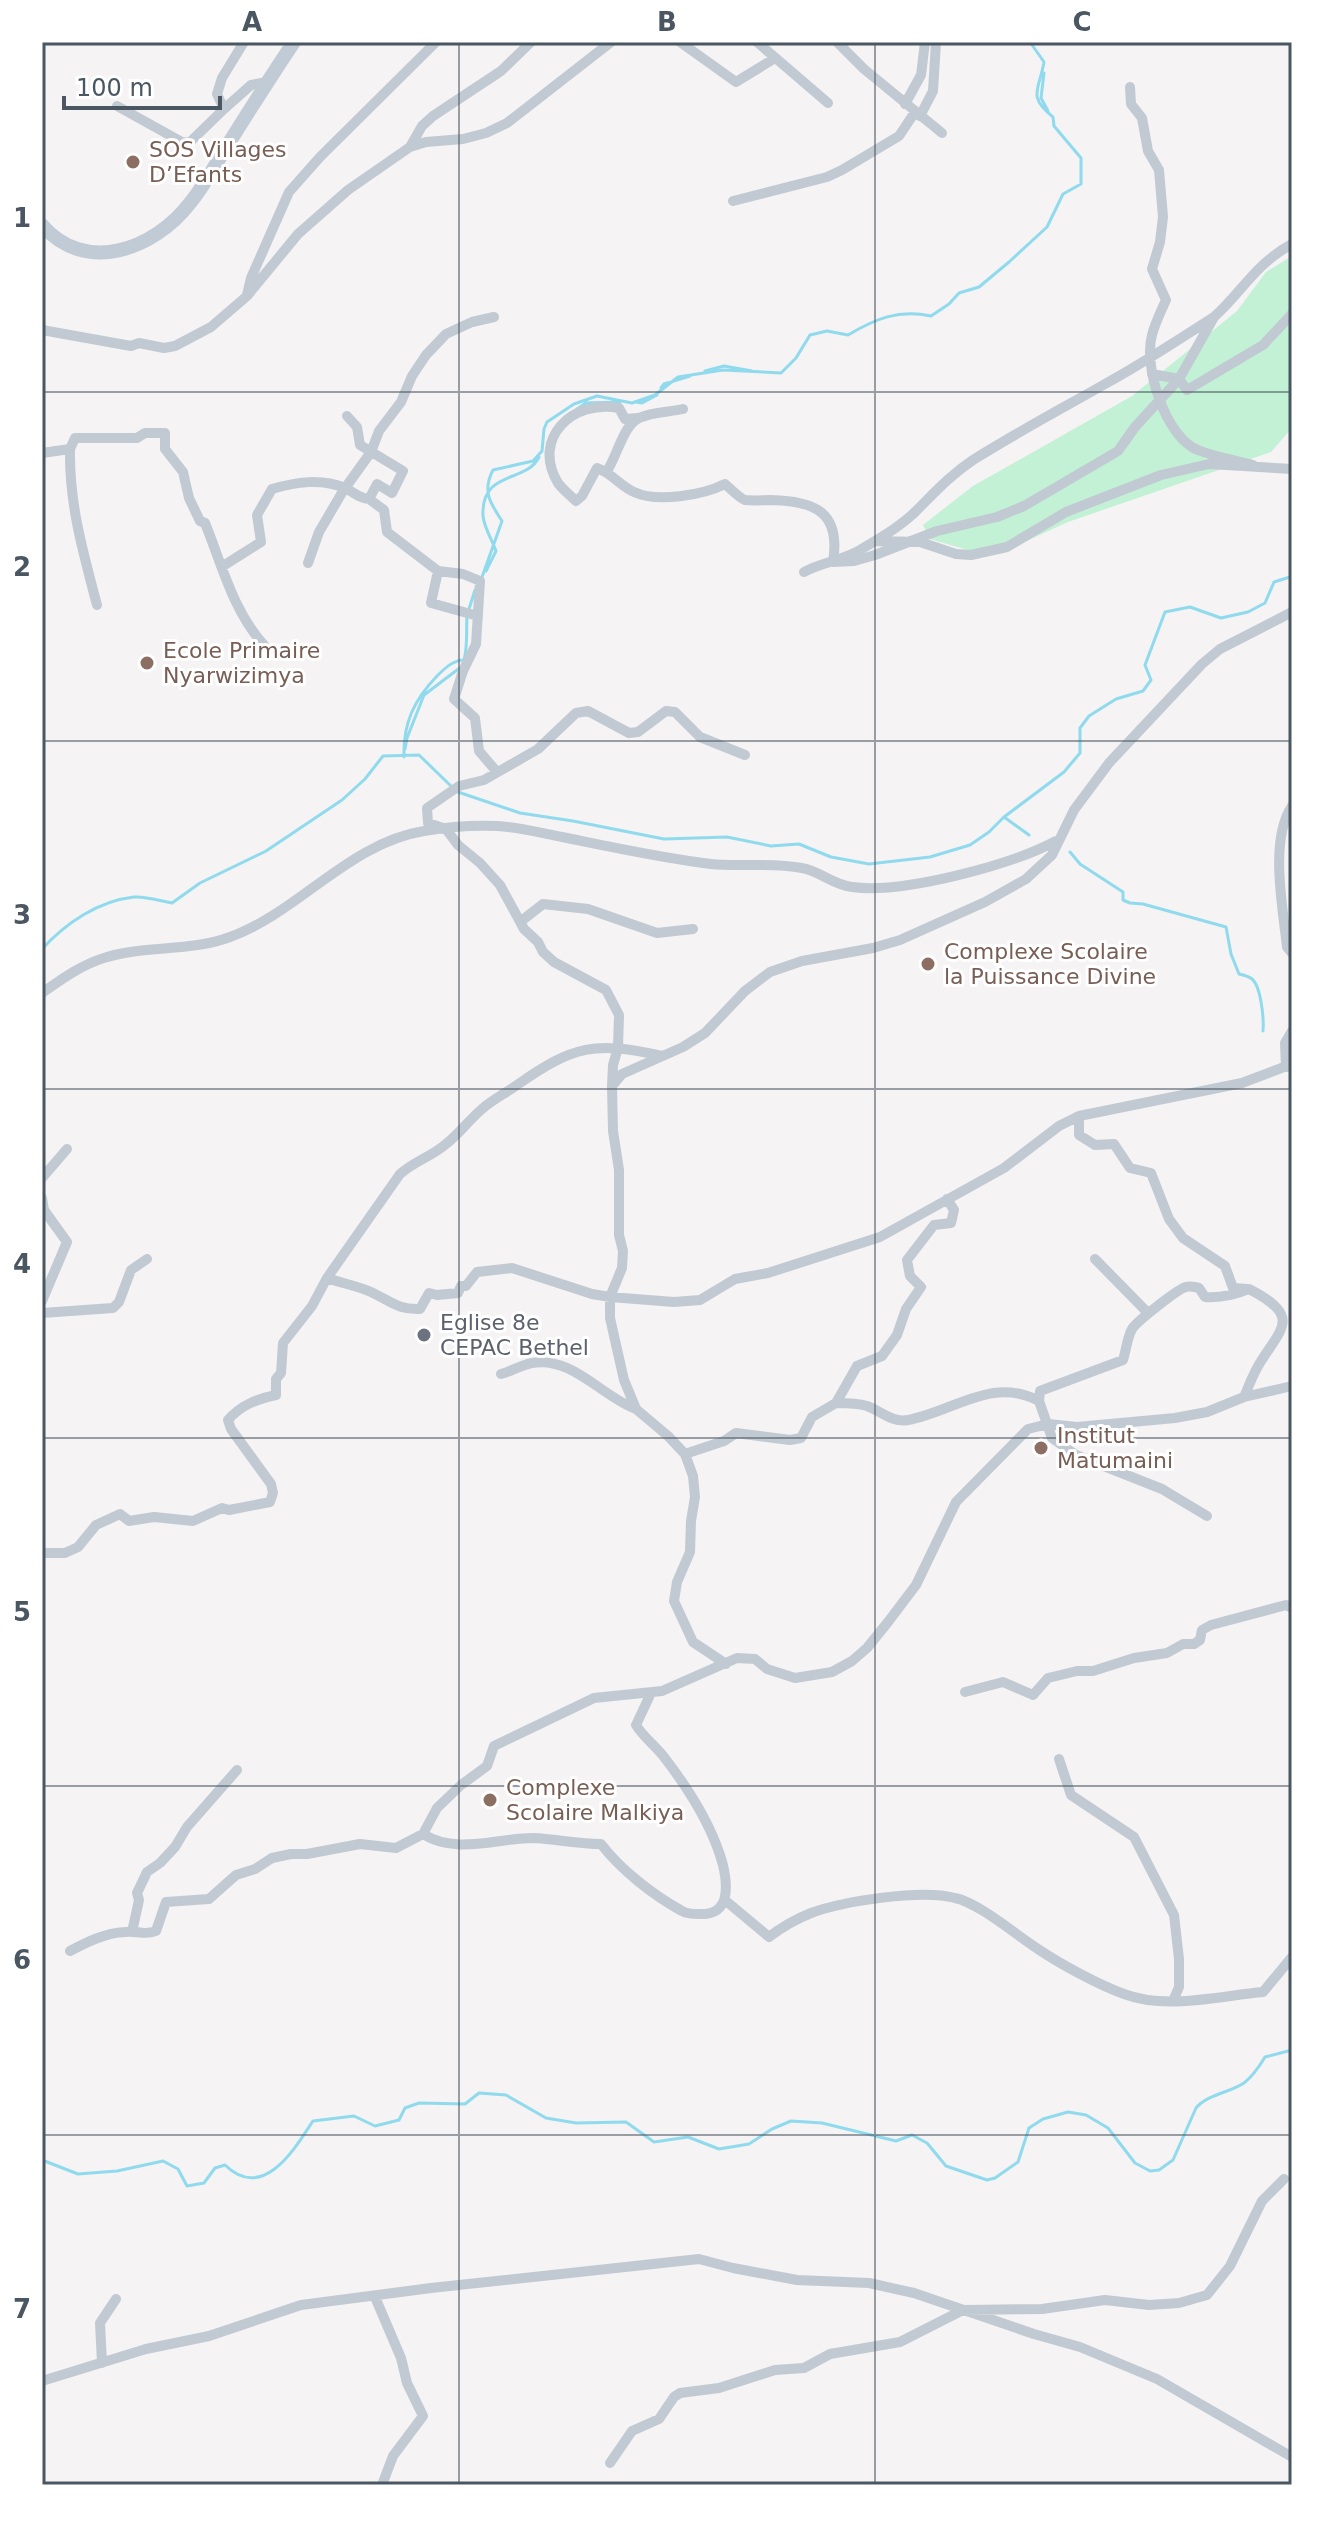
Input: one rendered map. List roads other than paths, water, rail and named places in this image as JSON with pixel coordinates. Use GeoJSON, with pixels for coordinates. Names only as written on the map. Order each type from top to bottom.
{"type":"FeatureCollection","features":[{"type":"Feature","properties":{"kind":"street"},"geometry":{"type":"LineString","coordinates":[[224,109],[217,94],[222,78],[244,42]]}},
{"type":"Feature","properties":{"kind":"street"},"geometry":{"type":"LineString","coordinates":[[42,225],[53,238],[91,254],[132,247],[155,235],[189,205],[294,42]]}},
{"type":"Feature","properties":{"kind":"street"},"geometry":{"type":"LineString","coordinates":[[247,296],[251,278],[289,192],[436,42]]}},
{"type":"Feature","properties":{"kind":"street"},"geometry":{"type":"LineString","coordinates":[[410,147],[422,126],[433,116],[501,71],[531,42]]}},
{"type":"Feature","properties":{"kind":"street"},"geometry":{"type":"LineString","coordinates":[[42,330],[131,346],[139,343],[164,348],[175,346],[211,327],[247,296],[298,234],[348,190],[410,147],[479,135],[507,123],[611,42]]}},
{"type":"Feature","properties":{"kind":"street"},"geometry":{"type":"LineString","coordinates":[[680,42],[736,82],[775,58]]}},
{"type":"Feature","properties":{"kind":"street"},"geometry":{"type":"LineString","coordinates":[[757,42],[828,103]]}},
{"type":"Feature","properties":{"kind":"street"},"geometry":{"type":"LineString","coordinates":[[837,42],[864,69],[942,133]]}},
{"type":"Feature","properties":{"kind":"street"},"geometry":{"type":"LineString","coordinates":[[905,104],[921,75],[925,42]]}},
{"type":"Feature","properties":{"kind":"street"},"geometry":{"type":"LineString","coordinates":[[733,201],[827,177],[899,136],[933,91],[936,42]]}},
{"type":"Feature","properties":{"kind":"street"},"geometry":{"type":"LineString","coordinates":[[117,106],[189,143],[251,85],[267,82]]}},
{"type":"Feature","properties":{"kind":"street"},"geometry":{"type":"LineString","coordinates":[[1130,87],[1131,104],[1142,118],[1148,151],[1159,170],[1163,217],[1152,269],[1166,300],[1151,336],[1149,357],[1160,400],[1181,439],[1198,450],[1253,465]]}},
{"type":"Feature","properties":{"kind":"street"},"geometry":{"type":"LineString","coordinates":[[833,562],[901,524],[948,477],[974,460],[1214,317],[1255,270],[1292,244]]}},
{"type":"Feature","properties":{"kind":"street"},"geometry":{"type":"LineString","coordinates":[[1152,374],[1179,379],[1187,390],[1263,345],[1292,314]]}},
{"type":"Feature","properties":{"kind":"street"},"geometry":{"type":"LineString","coordinates":[[308,563],[319,532],[371,452],[379,431],[401,402],[412,376],[426,355],[446,334],[472,322],[494,317]]}},
{"type":"Feature","properties":{"kind":"street"},"geometry":{"type":"LineString","coordinates":[[804,572],[819,563],[854,561],[937,531],[997,517],[1052,491],[1118,451],[1135,427],[1179,379],[1214,317]]}},
{"type":"Feature","properties":{"kind":"street"},"geometry":{"type":"LineString","coordinates":[[683,409],[625,419],[619,408],[593,406],[575,413],[561,423],[553,440],[551,457],[560,486],[576,501],[597,468],[607,471],[621,485],[649,497],[706,493],[725,484],[744,500],[796,500],[818,508],[828,520],[836,538],[833,562]]}},
{"type":"Feature","properties":{"kind":"street"},"geometry":{"type":"LineString","coordinates":[[347,416],[357,427],[360,445],[403,471],[392,493],[377,484],[369,499]]}},
{"type":"Feature","properties":{"kind":"street"},"geometry":{"type":"LineString","coordinates":[[607,471],[628,426],[638,418]]}},
{"type":"Feature","properties":{"kind":"street"},"geometry":{"type":"LineString","coordinates":[[97,605],[72,503],[70,449],[75,438],[137,438],[145,433],[165,433],[165,449],[183,472],[189,498],[200,521],[205,523],[229,587],[249,629],[264,645]]}},
{"type":"Feature","properties":{"kind":"street"},"geometry":{"type":"LineString","coordinates":[[42,453],[70,449]]}},
{"type":"Feature","properties":{"kind":"street"},"geometry":{"type":"LineString","coordinates":[[874,541],[935,545],[956,554],[971,555],[1007,547],[1066,512],[1161,475],[1209,464],[1292,469]]}},
{"type":"Feature","properties":{"kind":"street"},"geometry":{"type":"LineString","coordinates":[[223,566],[261,542],[257,515],[272,489],[309,481],[345,488],[360,498],[369,499],[384,510],[387,532],[438,571],[463,574],[480,581],[476,644],[454,699],[475,718],[479,751],[497,772]]}},
{"type":"Feature","properties":{"kind":"street"},"geometry":{"type":"LineString","coordinates":[[438,571],[431,603],[478,616]]}},
{"type":"Feature","properties":{"kind":"street"},"geometry":{"type":"LineString","coordinates":[[612,1086],[622,1074],[705,1033],[745,991],[770,972],[802,961],[900,940],[1008,891],[1052,855],[1056,841],[1074,810],[1109,763],[1202,664],[1220,649],[1292,612]]}},
{"type":"Feature","properties":{"kind":"street"},"geometry":{"type":"LineString","coordinates":[[636,1409],[614,1341],[610,1297],[622,1268],[623,1251],[619,1235],[619,1170],[613,1131],[612,1086],[619,1015],[606,990],[554,962],[520,922],[500,885],[458,845],[446,829],[428,823],[427,808],[459,786],[484,780],[538,749],[576,713],[588,711],[629,733],[638,732],[666,711],[675,712],[700,737],[745,755]]}},
{"type":"Feature","properties":{"kind":"street"},"geometry":{"type":"LineString","coordinates":[[1292,806],[1280,836],[1287,947],[1292,953]]}},
{"type":"Feature","properties":{"kind":"street"},"geometry":{"type":"LineString","coordinates":[[42,993],[84,965],[107,957],[199,945],[226,939],[255,927],[348,863],[374,849],[422,831],[498,826],[711,864],[802,868],[819,873],[833,883],[877,888],[919,882],[1021,858],[1056,841]]}},
{"type":"Feature","properties":{"kind":"street"},"geometry":{"type":"LineString","coordinates":[[520,922],[543,904],[588,909],[657,933],[693,929]]}},
{"type":"Feature","properties":{"kind":"street"},"geometry":{"type":"LineString","coordinates":[[327,1278],[371,1292],[404,1310],[420,1309],[429,1293],[458,1293],[461,1286],[466,1286],[477,1272],[512,1268],[592,1294],[674,1302],[700,1300],[735,1279],[768,1273],[880,1237],[1004,1168],[1059,1126],[1079,1116],[1242,1083],[1289,1065],[1285,1043],[1292,1031]]}},
{"type":"Feature","properties":{"kind":"street"},"geometry":{"type":"LineString","coordinates":[[42,1553],[65,1553],[78,1547],[96,1525],[120,1514],[129,1521],[154,1517],[193,1521],[222,1508],[229,1510],[270,1502],[273,1493],[271,1484],[231,1429],[228,1420],[253,1401],[276,1395],[283,1343],[312,1306],[327,1278],[388,1190],[415,1161],[432,1155],[482,1109],[557,1058],[575,1051],[618,1048],[662,1056]]}},
{"type":"Feature","properties":{"kind":"street"},"geometry":{"type":"LineString","coordinates":[[1079,1116],[1079,1135],[1095,1145],[1114,1144],[1130,1168],[1151,1173],[1169,1219],[1183,1238],[1225,1266],[1233,1288],[1249,1289],[1280,1311],[1283,1325],[1279,1337],[1257,1368],[1244,1397]]}},
{"type":"Feature","properties":{"kind":"street"},"geometry":{"type":"LineString","coordinates":[[42,1178],[67,1149]]}},
{"type":"Feature","properties":{"kind":"street"},"geometry":{"type":"LineString","coordinates":[[42,1198],[44,1210],[67,1242],[42,1301]]}},
{"type":"Feature","properties":{"kind":"street"},"geometry":{"type":"LineString","coordinates":[[685,1454],[713,1446],[736,1433],[756,1433],[790,1440],[801,1438],[812,1417],[836,1403],[857,1366],[882,1356],[897,1335],[906,1309],[921,1287],[910,1276],[907,1260],[934,1225],[951,1223],[954,1210],[947,1199]]}},
{"type":"Feature","properties":{"kind":"street"},"geometry":{"type":"LineString","coordinates":[[42,1313],[113,1308],[119,1302],[131,1270],[147,1259]]}},
{"type":"Feature","properties":{"kind":"street"},"geometry":{"type":"LineString","coordinates":[[1095,1259],[1147,1312]]}},
{"type":"Feature","properties":{"kind":"street"},"geometry":{"type":"LineString","coordinates":[[1207,1516],[1162,1489],[1076,1455],[1052,1438],[1039,1401],[1040,1391],[1123,1360],[1132,1329],[1147,1312],[1164,1304],[1173,1293],[1187,1286],[1199,1288],[1205,1297],[1231,1296],[1249,1289]]}},
{"type":"Feature","properties":{"kind":"street"},"geometry":{"type":"LineString","coordinates":[[501,1374],[532,1363],[567,1369],[600,1387],[621,1404],[636,1409],[685,1454],[693,1476],[695,1497],[690,1552],[677,1582],[674,1601],[693,1642],[726,1664]]}},
{"type":"Feature","properties":{"kind":"street"},"geometry":{"type":"LineString","coordinates":[[70,1951],[92,1940],[156,1931],[166,1902],[209,1899],[236,1875],[255,1869],[272,1858],[345,1845],[396,1848],[423,1834],[437,1808],[487,1766],[494,1746],[594,1698],[651,1693],[747,1657],[755,1659],[767,1669],[795,1678],[832,1672],[867,1648],[916,1585],[956,1502],[1028,1429],[1048,1424],[1077,1427],[1175,1418],[1207,1412],[1244,1397],[1292,1386]]}},
{"type":"Feature","properties":{"kind":"street"},"geometry":{"type":"LineString","coordinates":[[836,1403],[870,1407],[889,1418],[905,1421],[996,1391],[1013,1391],[1039,1401]]}},
{"type":"Feature","properties":{"kind":"street"},"geometry":{"type":"LineString","coordinates":[[965,1692],[1003,1682],[1033,1695],[1048,1678],[1077,1671],[1093,1671],[1134,1658],[1167,1653],[1183,1644],[1194,1644],[1200,1640],[1202,1630],[1211,1625],[1286,1605],[1292,1608]]}},
{"type":"Feature","properties":{"kind":"street"},"geometry":{"type":"LineString","coordinates":[[423,1834],[430,1839],[466,1846],[514,1838],[601,1844],[614,1860],[685,1913],[706,1915],[718,1911],[726,1901],[727,1886],[712,1834],[663,1755],[644,1738],[636,1725],[651,1693]]}},
{"type":"Feature","properties":{"kind":"street"},"geometry":{"type":"LineString","coordinates":[[1059,1759],[1071,1795],[1134,1837],[1174,1915],[1179,1987],[1173,2001]]}},
{"type":"Feature","properties":{"kind":"street"},"geometry":{"type":"LineString","coordinates":[[132,1932],[139,1900],[137,1893],[147,1872],[175,1847],[187,1827],[237,1770]]}},
{"type":"Feature","properties":{"kind":"street"},"geometry":{"type":"LineString","coordinates":[[726,1901],[769,1937],[787,1924],[813,1912],[868,1900],[921,1895],[957,1898],[1041,1952],[1124,1994],[1148,2000],[1173,2001],[1263,1992],[1292,1957]]}},
{"type":"Feature","properties":{"kind":"street"},"geometry":{"type":"LineString","coordinates":[[610,2463],[632,2431],[659,2419],[680,2393],[719,2388],[775,2370],[804,2368],[830,2354],[900,2342],[963,2310],[1042,2309],[1105,2300],[1149,2305],[1179,2303],[1207,2295],[1230,2266],[1262,2201],[1284,2179]]}},
{"type":"Feature","properties":{"kind":"street"},"geometry":{"type":"LineString","coordinates":[[42,2381],[146,2349],[209,2336],[301,2305],[699,2259],[797,2280],[869,2283],[914,2293],[1119,2361],[1201,2403],[1292,2457]]}},
{"type":"Feature","properties":{"kind":"street"},"geometry":{"type":"LineString","coordinates":[[375,2297],[401,2358],[407,2383],[423,2416],[393,2456],[382,2485]]}},
{"type":"Feature","properties":{"kind":"street"},"geometry":{"type":"LineString","coordinates":[[102,2363],[100,2323],[116,2299]]}},
{"type":"Feature","properties":{"kind":"waterway"},"geometry":{"type":"LineString","coordinates":[[481,580],[502,521],[489,497],[488,484],[493,470],[533,461],[542,451],[547,422],[574,404],[597,396],[632,403],[655,395],[678,377],[723,370],[781,373],[796,358],[810,335],[827,331],[848,335],[877,320],[897,315],[931,316],[959,293],[979,287],[1047,227],[1063,194],[1081,184],[1081,158],[1054,126],[1053,117],[1037,98],[1044,62],[1030,42]]}},
{"type":"Feature","properties":{"kind":"waterway"},"geometry":{"type":"LineString","coordinates":[[1044,73],[1041,98],[1048,111]]}},
{"type":"Feature","properties":{"kind":"waterway"},"geometry":{"type":"LineString","coordinates":[[705,371],[724,366],[752,371]]}},
{"type":"Feature","properties":{"kind":"waterway"},"geometry":{"type":"LineString","coordinates":[[661,388],[664,384],[690,376]]}},
{"type":"Feature","properties":{"kind":"waterway"},"geometry":{"type":"LineString","coordinates":[[636,402],[642,403],[657,395]]}},
{"type":"Feature","properties":{"kind":"waterway"},"geometry":{"type":"LineString","coordinates":[[577,409],[586,403],[620,402]]}},
{"type":"Feature","properties":{"kind":"waterway"},"geometry":{"type":"LineString","coordinates":[[486,571],[496,551],[486,529],[484,501],[496,484],[524,471],[539,457]]}},
{"type":"Feature","properties":{"kind":"waterway"},"geometry":{"type":"LineString","coordinates":[[458,792],[520,813],[664,839],[727,837],[771,846],[799,844],[831,857],[869,864],[930,857],[970,845],[989,832],[1064,772],[1080,753],[1080,728],[1089,716],[1116,699],[1143,691],[1151,680],[1145,665],[1165,612],[1190,607],[1221,618],[1248,612],[1265,603],[1274,582],[1292,579]]}},
{"type":"Feature","properties":{"kind":"waterway"},"geometry":{"type":"LineString","coordinates":[[469,609],[475,590]]}},
{"type":"Feature","properties":{"kind":"waterway"},"geometry":{"type":"LineString","coordinates":[[404,757],[408,723],[416,703],[443,671],[452,663],[464,660],[467,617]]}},
{"type":"Feature","properties":{"kind":"waterway"},"geometry":{"type":"LineString","coordinates":[[405,749],[424,695],[461,667]]}},
{"type":"Feature","properties":{"kind":"waterway"},"geometry":{"type":"LineString","coordinates":[[42,949],[61,930],[95,908],[134,897],[172,903],[200,883],[266,851],[342,800],[365,779],[383,756],[419,755],[452,787]]}},
{"type":"Feature","properties":{"kind":"waterway"},"geometry":{"type":"LineString","coordinates":[[1004,817],[1029,835]]}},
{"type":"Feature","properties":{"kind":"waterway"},"geometry":{"type":"LineString","coordinates":[[1070,852],[1080,864],[1123,892],[1123,900],[1226,927],[1239,974],[1252,979],[1258,988],[1263,1031]]}},
{"type":"Feature","properties":{"kind":"waterway"},"geometry":{"type":"LineString","coordinates":[[42,2160],[78,2174],[117,2171],[163,2161],[178,2169],[187,2186],[204,2183],[215,2168],[225,2165],[239,2175],[252,2178],[276,2168],[313,2121],[354,2116],[375,2126],[399,2120],[405,2108],[419,2103],[465,2104],[479,2093],[506,2095],[546,2118],[576,2123],[626,2122],[654,2142],[688,2137],[719,2149],[749,2144],[791,2121],[822,2123],[896,2141],[912,2135],[927,2143],[946,2166],[987,2180],[1018,2162],[1029,2128],[1043,2119],[1068,2112],[1086,2115],[1108,2128],[1135,2163],[1150,2171],[1159,2170],[1173,2160],[1201,2103],[1244,2083],[1265,2057],[1292,2050]]}},
{"type":"Feature","properties":{"kind":"place","name":"SOS Villages D’Efants"},"geometry":{"type":"Point","coordinates":[133,162]}},
{"type":"Feature","properties":{"kind":"place","name":"Ecole Primaire Nyarwizimya"},"geometry":{"type":"Point","coordinates":[147,663]}},
{"type":"Feature","properties":{"kind":"place","name":"Complexe Scolaire la Puissance Divine"},"geometry":{"type":"Point","coordinates":[928,964]}},
{"type":"Feature","properties":{"kind":"place","name":"Eglise 8e CEPAC Bethel"},"geometry":{"type":"Point","coordinates":[424,1335]}},
{"type":"Feature","properties":{"kind":"place","name":"Institut Matumaini"},"geometry":{"type":"Point","coordinates":[1041,1448]}},
{"type":"Feature","properties":{"kind":"place","name":"Complexe Scolaire Malkiya"},"geometry":{"type":"Point","coordinates":[490,1800]}}]}
